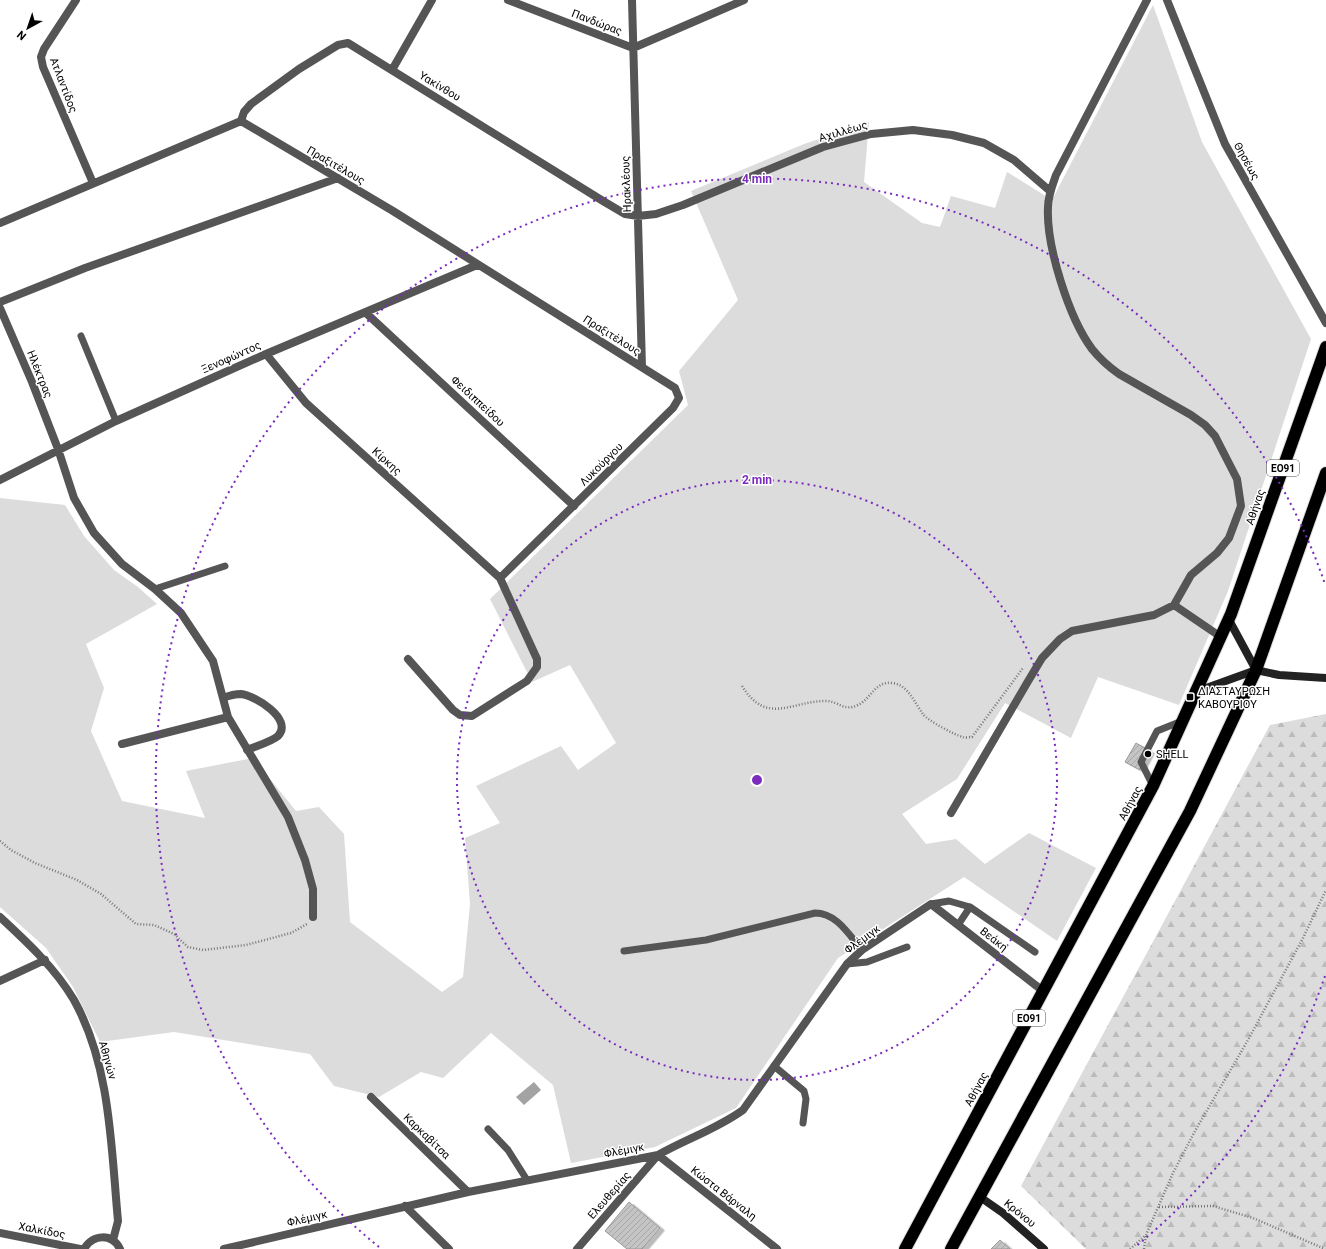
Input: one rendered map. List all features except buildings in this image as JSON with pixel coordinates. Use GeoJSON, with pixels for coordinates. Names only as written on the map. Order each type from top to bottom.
{"type":"FeatureCollection","features":[{"type":"Feature","properties":{"kind":"highway","name":"Αθήνας"},"geometry":{"type":"LineString","coordinates":[[905,1249],[1153,786],[1198,692],[1229,620],[1326,347]]}},
{"type":"Feature","properties":{"kind":"highway"},"geometry":{"type":"LineString","coordinates":[[951,1249],[1190,811],[1256,670],[1326,473]]}},
{"type":"Feature","properties":{"kind":"street","name":"Ατλαντίδος"},"geometry":{"type":"LineString","coordinates":[[76,0],[44,49],[41,57],[43,67],[93,183]]}},
{"type":"Feature","properties":{"kind":"street"},"geometry":{"type":"LineString","coordinates":[[392,70],[432,0]]}},
{"type":"Feature","properties":{"kind":"street","name":"Πανδώρας"},"geometry":{"type":"LineString","coordinates":[[508,0],[633,48]]}},
{"type":"Feature","properties":{"kind":"street","name":"Ηρακλέους"},"geometry":{"type":"LineString","coordinates":[[632,0],[642,366]]}},
{"type":"Feature","properties":{"kind":"street"},"geometry":{"type":"LineString","coordinates":[[633,48],[744,0]]}},
{"type":"Feature","properties":{"kind":"street"},"geometry":{"type":"LineString","coordinates":[[951,813],[1042,658],[1060,639],[1072,631],[1154,615],[1174,606],[1191,575],[1217,553],[1229,538],[1241,506],[1237,479],[1215,436],[1205,425],[1191,415],[1119,374],[1091,348],[1071,311],[1058,270],[1048,225],[1050,191],[1056,175],[1147,0]]}},
{"type":"Feature","properties":{"kind":"street","name":"Θησέως"},"geometry":{"type":"LineString","coordinates":[[1167,0],[1225,144],[1326,323]]}},
{"type":"Feature","properties":{"kind":"street","name":"Υακίνθου"},"geometry":{"type":"LineString","coordinates":[[241,121],[251,104],[299,69],[338,45],[348,43],[603,201],[625,214],[638,216]]}},
{"type":"Feature","properties":{"kind":"street"},"geometry":{"type":"LineString","coordinates":[[0,223],[241,121]]}},
{"type":"Feature","properties":{"kind":"street","name":"Πραξιτέλους"},"geometry":{"type":"LineString","coordinates":[[241,121],[393,211],[642,366]]}},
{"type":"Feature","properties":{"kind":"street","name":"Αχιλλέως"},"geometry":{"type":"LineString","coordinates":[[638,216],[656,214],[683,205],[823,147],[871,134],[913,130],[952,135],[984,143],[1014,160],[1050,191]]}},
{"type":"Feature","properties":{"kind":"street"},"geometry":{"type":"LineString","coordinates":[[0,302],[86,268],[338,178]]}},
{"type":"Feature","properties":{"kind":"street","name":"Ξενοφώντος"},"geometry":{"type":"LineString","coordinates":[[0,480],[58,449],[116,421],[266,354],[366,313],[477,264]]}},
{"type":"Feature","properties":{"kind":"street","name":"Ηλέκτρας"},"geometry":{"type":"LineString","coordinates":[[0,308],[32,382],[58,449],[74,498],[94,533],[122,564],[154,589],[181,614],[213,661],[228,717],[288,817],[305,860],[313,889],[313,917]]}},
{"type":"Feature","properties":{"kind":"street","name":"Φειδιππείδου"},"geometry":{"type":"LineString","coordinates":[[366,313],[574,506]]}},
{"type":"Feature","properties":{"kind":"street","name":"Κίρκης"},"geometry":{"type":"LineString","coordinates":[[266,354],[306,403],[500,578]]}},
{"type":"Feature","properties":{"kind":"street","name":"Λυκούργου"},"geometry":{"type":"LineString","coordinates":[[500,578],[672,408],[679,398],[675,388],[642,366]]}},
{"type":"Feature","properties":{"kind":"street"},"geometry":{"type":"LineString","coordinates":[[408,659],[453,710],[466,717],[472,716],[527,681],[537,667],[538,659],[510,603],[500,578]]}},
{"type":"Feature","properties":{"kind":"street"},"geometry":{"type":"LineString","coordinates":[[1174,606],[1221,637]]}},
{"type":"Feature","properties":{"kind":"street"},"geometry":{"type":"LineString","coordinates":[[1229,620],[1256,670]]}},
{"type":"Feature","properties":{"kind":"street"},"geometry":{"type":"LineString","coordinates":[[1198,692],[1256,670],[1279,675],[1326,678]]}},
{"type":"Feature","properties":{"kind":"street"},"geometry":{"type":"LineString","coordinates":[[223,698],[240,694],[249,696],[268,707],[279,718],[281,723],[277,737],[247,750]]}},
{"type":"Feature","properties":{"kind":"street"},"geometry":{"type":"LineString","coordinates":[[122,744],[228,717]]}},
{"type":"Feature","properties":{"kind":"street","name":"Βεάκη"},"geometry":{"type":"LineString","coordinates":[[931,904],[1044,991]]}},
{"type":"Feature","properties":{"kind":"street","name":"Φλέμιγκ"},"geometry":{"type":"LineString","coordinates":[[224,1249],[468,1192],[658,1155],[683,1141],[717,1126],[743,1110],[846,964],[862,950],[931,904]]}},
{"type":"Feature","properties":{"kind":"street","name":"Αθηνών"},"geometry":{"type":"LineString","coordinates":[[0,916],[45,960],[74,1000],[91,1038],[104,1080],[118,1222],[113,1240]]}},
{"type":"Feature","properties":{"kind":"street"},"geometry":{"type":"LineString","coordinates":[[0,981],[45,960]]}},
{"type":"Feature","properties":{"kind":"street","name":"Καρκαβίτσα"},"geometry":{"type":"LineString","coordinates":[[371,1097],[468,1192]]}},
{"type":"Feature","properties":{"kind":"street","name":"Ελευθερίας"},"geometry":{"type":"LineString","coordinates":[[577,1249],[658,1155]]}},
{"type":"Feature","properties":{"kind":"street","name":"Κώστα Βάρναλη"},"geometry":{"type":"LineString","coordinates":[[658,1155],[776,1249]]}},
{"type":"Feature","properties":{"kind":"street","name":"Κρόνου"},"geometry":{"type":"LineString","coordinates":[[980,1197],[1002,1213],[1044,1249]]}},
{"type":"Feature","properties":{"kind":"street"},"geometry":{"type":"LineString","coordinates":[[405,1206],[449,1249]]}},
{"type":"Feature","properties":{"kind":"street","name":"Χαλκίδος"},"geometry":{"type":"LineString","coordinates":[[0,1233],[80,1249]]}},
{"type":"Feature","properties":{"kind":"street"},"geometry":{"type":"LineString","coordinates":[[84,1249],[93,1239],[100,1237],[113,1240],[120,1249]]}},
{"type":"Feature","properties":{"kind":"lane"},"geometry":{"type":"LineString","coordinates":[[81,336],[116,421]]}},
{"type":"Feature","properties":{"kind":"lane"},"geometry":{"type":"LineString","coordinates":[[154,589],[225,566]]}},
{"type":"Feature","properties":{"kind":"lane"},"geometry":{"type":"LineString","coordinates":[[1153,786],[1141,762],[1157,731],[1184,721]]}},
{"type":"Feature","properties":{"kind":"lane"},"geometry":{"type":"LineString","coordinates":[[931,904],[949,901],[970,907],[1035,952]]}},
{"type":"Feature","properties":{"kind":"lane"},"geometry":{"type":"LineString","coordinates":[[958,925],[970,907]]}},
{"type":"Feature","properties":{"kind":"lane"},"geometry":{"type":"LineString","coordinates":[[624,951],[706,940],[815,913],[823,913],[832,917],[862,950]]}},
{"type":"Feature","properties":{"kind":"lane"},"geometry":{"type":"LineString","coordinates":[[846,964],[867,962],[907,948]]}},
{"type":"Feature","properties":{"kind":"lane"},"geometry":{"type":"LineString","coordinates":[[774,1066],[804,1091],[806,1099],[803,1123]]}},
{"type":"Feature","properties":{"kind":"lane"},"geometry":{"type":"LineString","coordinates":[[488,1129],[508,1150],[527,1180]]}},
{"type":"Feature","properties":{"kind":"path"},"geometry":{"type":"LineString","coordinates":[[742,686],[750,699],[766,708],[783,710],[810,702],[828,701],[846,708],[859,705],[877,687],[892,683],[904,687],[924,715],[964,738],[972,737],[1027,663],[1042,658]]}},
{"type":"Feature","properties":{"kind":"path"},"geometry":{"type":"LineString","coordinates":[[0,841],[11,850],[35,863],[77,880],[101,894],[136,924],[154,925],[174,934],[188,947],[203,950],[246,945],[291,933],[306,926],[313,917]]}},
{"type":"Feature","properties":{"kind":"path"},"geometry":{"type":"LineString","coordinates":[[1144,1249],[1146,1235],[1191,1138],[1248,1040],[1303,938],[1326,890]]}},
{"type":"Feature","properties":{"kind":"path"},"geometry":{"type":"LineString","coordinates":[[1158,1207],[1213,1206],[1253,1218],[1325,1249]]}},
{"type":"Feature","properties":{"kind":"path"},"geometry":{"type":"LineString","coordinates":[[1130,1249],[1146,1235]]}},
{"type":"Feature","properties":{"kind":"green space"},"geometry":{"type":"Polygon","coordinates":[[[1153,5],[1202,142],[1311,339],[1228,591],[1179,705],[1098,677],[1071,738],[1005,703],[957,779],[902,814],[926,844],[956,839],[985,864],[1029,833],[1096,868],[1057,941],[964,877],[838,958],[736,1108],[655,1147],[571,1163],[553,1085],[491,1033],[443,1078],[421,1072],[379,1097],[334,1086],[310,1054],[174,1032],[100,1042],[73,987],[46,948],[0,907],[0,498],[65,505],[84,536],[114,570],[138,587],[157,604],[86,644],[104,688],[91,731],[122,801],[205,818],[186,771],[253,758],[296,811],[319,807],[344,834],[350,922],[442,992],[463,977],[470,904],[465,838],[500,823],[476,786],[561,746],[578,770],[616,743],[570,665],[532,682],[490,599],[688,405],[679,371],[738,300],[691,191],[804,144],[869,122],[864,182],[922,223],[940,227],[951,196],[995,208],[1007,172],[1052,200],[1153,5]]]}},
{"type":"Feature","properties":{"kind":"green space"},"geometry":{"type":"Polygon","coordinates":[[[1326,714],[1326,1249],[1086,1249],[1021,1186],[1270,725],[1326,714]]]}},
{"type":"Feature","properties":{"kind":"shaded area"},"geometry":{"type":"Polygon","coordinates":[[[534,1082],[541,1090],[524,1105],[516,1097],[534,1082]]]}},
{"type":"Feature","properties":{"kind":"place","name":"ΔΙΑΣΤΑΥΡΩΣΗ ΚΑΒΟΥΡΙΟΥ"},"geometry":{"type":"Point","coordinates":[1190,697]}},
{"type":"Feature","properties":{"kind":"place","name":"SHELL"},"geometry":{"type":"Point","coordinates":[1148,754]}}]}
